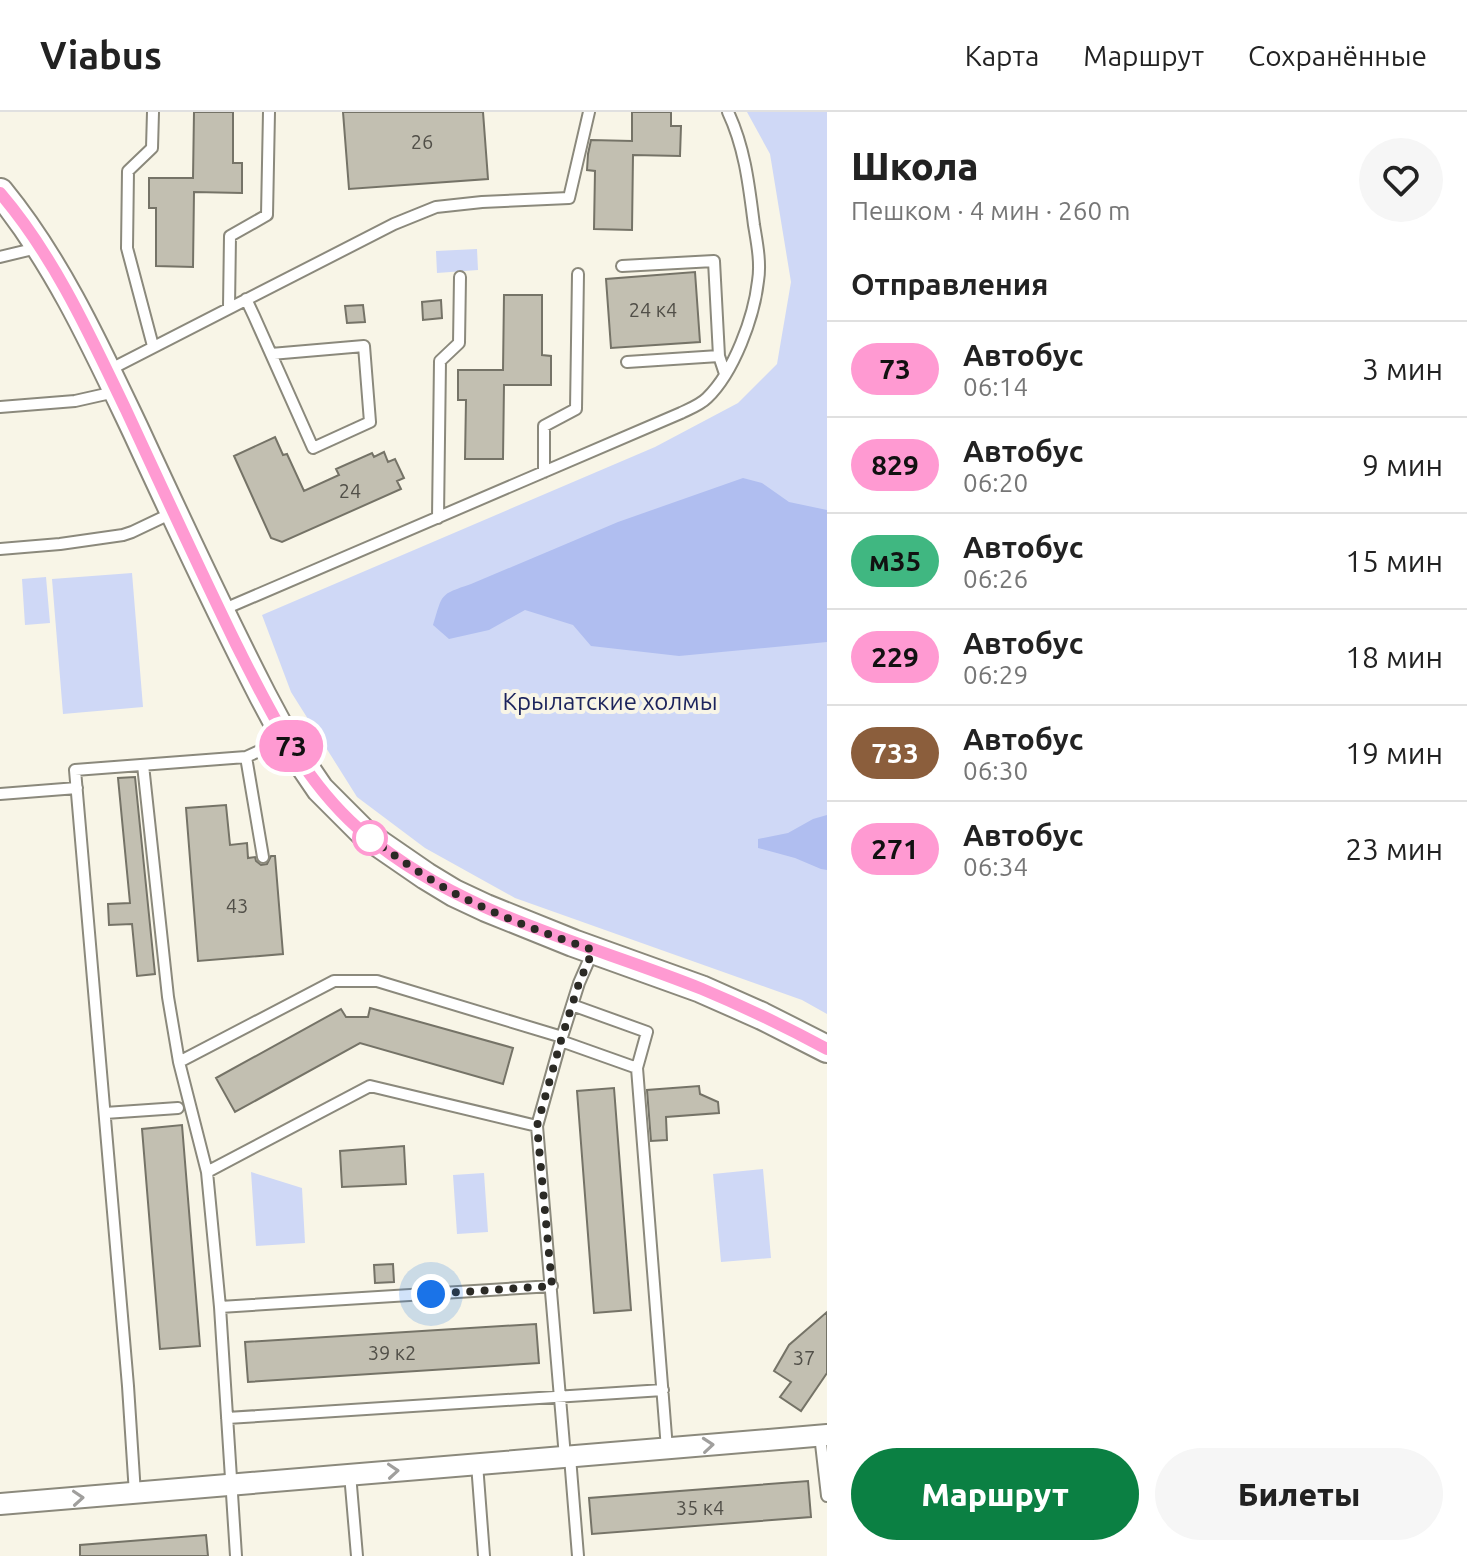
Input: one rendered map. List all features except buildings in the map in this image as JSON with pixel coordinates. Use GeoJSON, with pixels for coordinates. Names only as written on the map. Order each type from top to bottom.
{"type":"FeatureCollection","features":[{"type":"Feature","properties":{"kind":"street"},"geometry":{"type":"LineString","coordinates":[[0,192],[40,248],[65,291],[112,381],[220,611],[286,739],[320,789],[365,834],[454,893],[593,950],[701,989],[827,1049]]}},
{"type":"Feature","properties":{"kind":"street"},"geometry":{"type":"LineString","coordinates":[[0,1504],[824,1435]]}},
{"type":"Feature","properties":{"kind":"lane"},"geometry":{"type":"LineString","coordinates":[[153,112],[152,148],[128,171],[127,248],[153,346]]}},
{"type":"Feature","properties":{"kind":"lane"},"geometry":{"type":"LineString","coordinates":[[229,307],[230,236],[267,215],[269,112]]}},
{"type":"Feature","properties":{"kind":"lane"},"geometry":{"type":"LineString","coordinates":[[0,407],[75,401],[112,381],[153,346],[394,224],[436,207],[569,198],[589,112]]}},
{"type":"Feature","properties":{"kind":"lane"},"geometry":{"type":"LineString","coordinates":[[220,611],[681,413],[706,399],[739,350],[759,280],[747,170],[728,112]]}},
{"type":"Feature","properties":{"kind":"lane"},"geometry":{"type":"LineString","coordinates":[[0,257],[40,248]]}},
{"type":"Feature","properties":{"kind":"lane"},"geometry":{"type":"LineString","coordinates":[[622,266],[714,261],[719,356],[725,374]]}},
{"type":"Feature","properties":{"kind":"lane"},"geometry":{"type":"LineString","coordinates":[[544,472],[544,426],[576,409],[578,274]]}},
{"type":"Feature","properties":{"kind":"lane"},"geometry":{"type":"LineString","coordinates":[[438,518],[440,361],[459,343],[460,277]]}},
{"type":"Feature","properties":{"kind":"lane"},"geometry":{"type":"LineString","coordinates":[[246,299],[313,448],[370,422],[364,346],[271,354]]}},
{"type":"Feature","properties":{"kind":"lane"},"geometry":{"type":"LineString","coordinates":[[627,362],[719,356]]}},
{"type":"Feature","properties":{"kind":"lane"},"geometry":{"type":"LineString","coordinates":[[0,549],[123,535],[174,512]]}},
{"type":"Feature","properties":{"kind":"lane"},"geometry":{"type":"LineString","coordinates":[[135,1494],[75,770],[246,757],[286,739]]}},
{"type":"Feature","properties":{"kind":"lane"},"geometry":{"type":"LineString","coordinates":[[246,757],[263,857]]}},
{"type":"Feature","properties":{"kind":"lane"},"geometry":{"type":"LineString","coordinates":[[143,765],[168,997],[179,1062],[207,1172],[220,1307],[236,1556]]}},
{"type":"Feature","properties":{"kind":"lane"},"geometry":{"type":"LineString","coordinates":[[0,794],[77,788]]}},
{"type":"Feature","properties":{"kind":"lane"},"geometry":{"type":"LineString","coordinates":[[578,1556],[560,1397],[537,1126],[572,1005],[593,950]]}},
{"type":"Feature","properties":{"kind":"lane"},"geometry":{"type":"LineString","coordinates":[[179,1062],[334,981],[377,981],[562,1039],[637,1068]]}},
{"type":"Feature","properties":{"kind":"lane"},"geometry":{"type":"LineString","coordinates":[[572,1005],[647,1032],[637,1068],[667,1449]]}},
{"type":"Feature","properties":{"kind":"lane"},"geometry":{"type":"LineString","coordinates":[[207,1172],[370,1086],[537,1126]]}},
{"type":"Feature","properties":{"kind":"lane"},"geometry":{"type":"LineString","coordinates":[[105,1113],[178,1108]]}},
{"type":"Feature","properties":{"kind":"lane"},"geometry":{"type":"LineString","coordinates":[[220,1307],[552,1286]]}},
{"type":"Feature","properties":{"kind":"lane"},"geometry":{"type":"LineString","coordinates":[[227,1418],[663,1390]]}},
{"type":"Feature","properties":{"kind":"lane"},"geometry":{"type":"LineString","coordinates":[[824,1435],[827,1496]]}},
{"type":"Feature","properties":{"kind":"lane"},"geometry":{"type":"LineString","coordinates":[[477,1464],[484,1556]]}},
{"type":"Feature","properties":{"kind":"lane"},"geometry":{"type":"LineString","coordinates":[[350,1474],[357,1556]]}},
{"type":"Feature","properties":{"kind":"green space","name":"Крылатские холмы"},"geometry":{"type":"Polygon","coordinates":[[[747,112],[827,112],[827,1014],[802,1000],[515,898],[425,848],[357,797],[291,692],[262,615],[655,447],[738,403],[777,364],[791,282],[770,154],[747,112]]]}},
{"type":"Feature","properties":{"kind":"green space"},"geometry":{"type":"Polygon","coordinates":[[[477,249],[478,270],[437,273],[436,251],[477,249]]]}},
{"type":"Feature","properties":{"kind":"green space"},"geometry":{"type":"Polygon","coordinates":[[[132,573],[143,707],[63,714],[52,579],[132,573]]]}},
{"type":"Feature","properties":{"kind":"green space"},"geometry":{"type":"Polygon","coordinates":[[[46,577],[50,623],[25,625],[22,579],[46,577]]]}},
{"type":"Feature","properties":{"kind":"green space"},"geometry":{"type":"Polygon","coordinates":[[[763,1169],[771,1258],[721,1262],[713,1174],[763,1169]]]}},
{"type":"Feature","properties":{"kind":"green space"},"geometry":{"type":"Polygon","coordinates":[[[251,1172],[302,1188],[305,1243],[256,1246],[251,1172]]]}},
{"type":"Feature","properties":{"kind":"green space"},"geometry":{"type":"Polygon","coordinates":[[[484,1173],[488,1232],[457,1234],[453,1175],[484,1173]]]}},
{"type":"Feature","properties":{"kind":"shaded area"},"geometry":{"type":"Polygon","coordinates":[[[743,478],[762,483],[789,502],[827,510],[827,642],[679,656],[591,646],[573,625],[525,610],[489,630],[449,639],[433,625],[441,601],[448,593],[618,522],[743,478]]]}},
{"type":"Feature","properties":{"kind":"shaded area"},"geometry":{"type":"Polygon","coordinates":[[[827,815],[827,870],[758,848],[758,839],[788,833],[827,815]]]}},
{"type":"Feature","properties":{"kind":"bus line","name":"73"},"geometry":{"type":"LineString","coordinates":[[0,193],[17,213],[65,291],[107,370],[263,696],[286,739],[320,789],[365,834],[454,893],[524,924],[701,989],[827,1049]]}},
{"type":"Feature","properties":{"kind":"route"},"geometry":{"type":"LineString","coordinates":[[370,838],[365,834],[454,893],[593,950],[579,983],[537,1126],[552,1286],[431,1294]]}}]}
